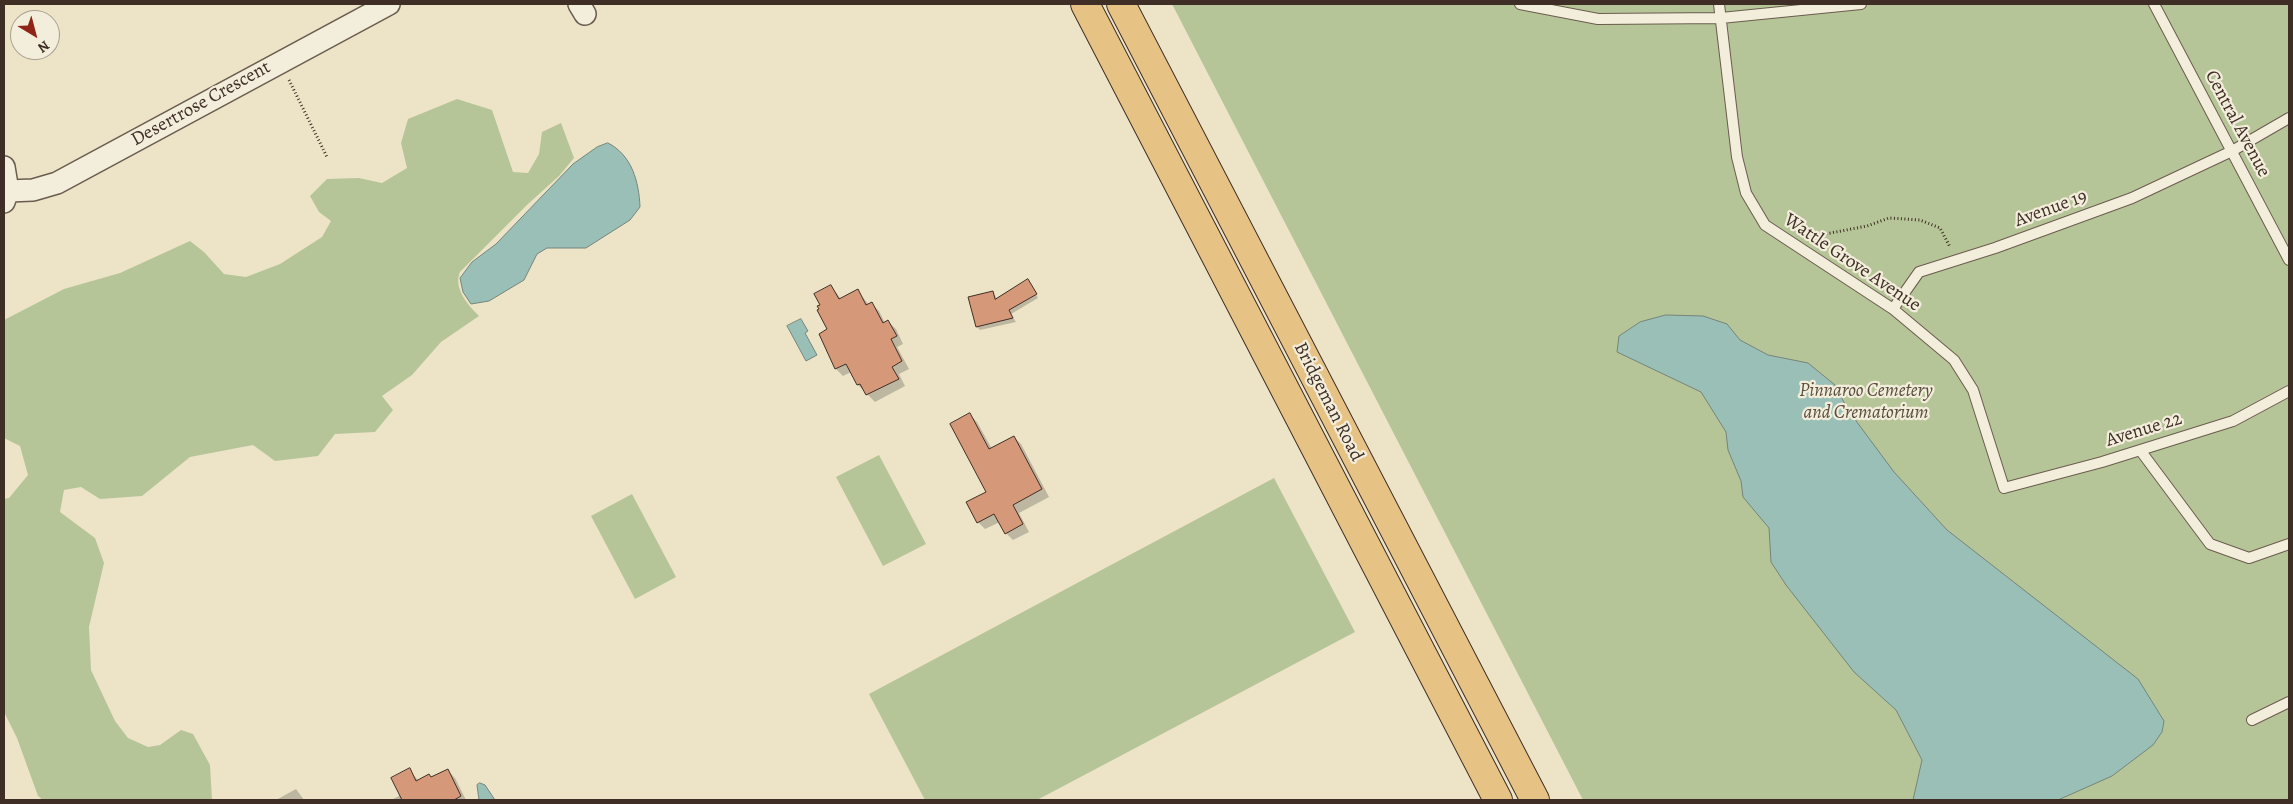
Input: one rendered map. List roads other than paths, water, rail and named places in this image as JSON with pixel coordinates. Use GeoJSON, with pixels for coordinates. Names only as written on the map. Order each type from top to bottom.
{"type":"FeatureCollection","features":[{"type":"Feature","properties":{"kind":"main road","name":"Bridgeman Road"},"geometry":{"type":"LineString","coordinates":[[1085,4],[1498,800]]}},
{"type":"Feature","properties":{"kind":"main road","name":"Bridgeman Road"},"geometry":{"type":"LineString","coordinates":[[1121,4],[1535,800]]}},
{"type":"Feature","properties":{"kind":"street","name":"Desertrose Crescent"},"geometry":{"type":"LineString","coordinates":[[6,196],[57,183],[280,61],[389,4]]}},
{"type":"Feature","properties":{"kind":"street"},"geometry":{"type":"LineString","coordinates":[[4,167],[6,196]]}},
{"type":"Feature","properties":{"kind":"lane"},"geometry":{"type":"LineString","coordinates":[[1520,4],[1598,19],[1721,18],[1861,4]]}},
{"type":"Feature","properties":{"kind":"lane","name":"Wattle Grove Avenue"},"geometry":{"type":"LineString","coordinates":[[1719,4],[1737,157],[1746,193],[1765,225],[1893,309],[1954,360],[1973,390],[2004,488]]}},
{"type":"Feature","properties":{"kind":"lane","name":"Central Avenue"},"geometry":{"type":"LineString","coordinates":[[2154,4],[2289,260]]}},
{"type":"Feature","properties":{"kind":"lane","name":"Avenue 19"},"geometry":{"type":"LineString","coordinates":[[1893,309],[1919,272],[2132,198],[2232,151],[2289,118]]}},
{"type":"Feature","properties":{"kind":"lane","name":"Avenue 22"},"geometry":{"type":"LineString","coordinates":[[2004,488],[2140,450],[2233,421],[2289,392]]}},
{"type":"Feature","properties":{"kind":"lane"},"geometry":{"type":"LineString","coordinates":[[2140,450],[2210,544],[2249,558],[2289,544]]}},
{"type":"Feature","properties":{"kind":"lane"},"geometry":{"type":"LineString","coordinates":[[2252,720],[2289,702]]}},
{"type":"Feature","properties":{"kind":"water"},"geometry":{"type":"Polygon","coordinates":[[[608,143],[623,155],[633,170],[636,179],[640,207],[630,220],[586,248],[547,248],[537,254],[524,280],[489,301],[471,304],[463,292],[460,278],[472,262],[496,244],[573,164],[597,147],[608,143]]]}},
{"type":"Feature","properties":{"kind":"water"},"geometry":{"type":"Polygon","coordinates":[[[1666,315],[1703,316],[1727,324],[1740,340],[1768,355],[1808,363],[1835,385],[1848,410],[1894,472],[1947,530],[2138,679],[2164,721],[2162,732],[2153,745],[2112,776],[2058,800],[1913,800],[1922,760],[1896,710],[1854,672],[1786,585],[1771,562],[1769,528],[1743,497],[1741,481],[1728,450],[1726,432],[1701,392],[1617,352],[1619,336],[1640,322],[1666,315]]]}},
{"type":"Feature","properties":{"kind":"water"},"geometry":{"type":"Polygon","coordinates":[[[801,319],[808,331],[805,333],[817,355],[806,361],[787,326],[801,319]]]}},
{"type":"Feature","properties":{"kind":"water"},"geometry":{"type":"Polygon","coordinates":[[[480,783],[485,785],[495,800],[479,800],[477,785],[480,783]]]}},
{"type":"Feature","properties":{"kind":"park label","name":"Pinnaroo Cemetery and Crematorium"},"geometry":{"type":"Point","coordinates":[1866,402]}}]}
